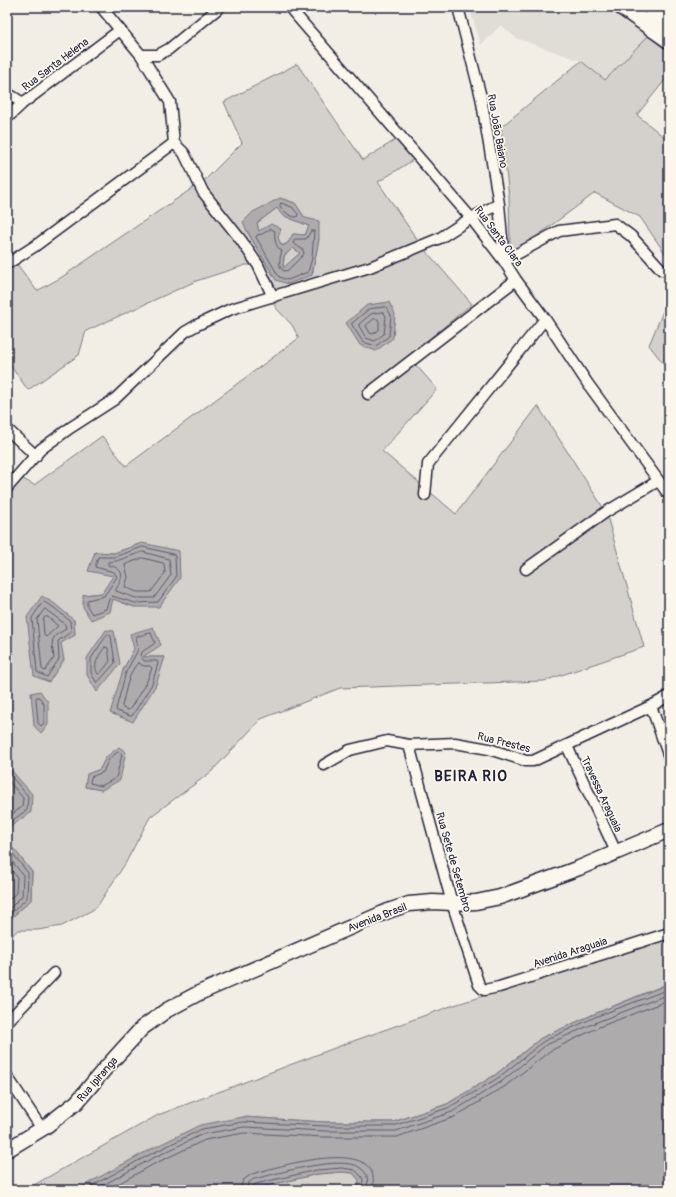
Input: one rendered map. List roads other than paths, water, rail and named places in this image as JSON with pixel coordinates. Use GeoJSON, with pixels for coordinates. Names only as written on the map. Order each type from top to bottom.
{"type":"FeatureCollection","features":[{"type":"Feature","properties":{"kind":"main road"},"geometry":{"type":"LineString","coordinates":[[622,7],[669,40]]}},
{"type":"Feature","properties":{"kind":"main road"},"geometry":{"type":"LineString","coordinates":[[650,7],[669,20]]}},
{"type":"Feature","properties":{"kind":"street"},"geometry":{"type":"LineString","coordinates":[[101,7],[141,55],[170,102],[174,143],[184,153],[203,192],[241,240],[258,265],[273,297]]}},
{"type":"Feature","properties":{"kind":"street"},"geometry":{"type":"LineString","coordinates":[[141,55],[158,55],[169,49],[220,7]]}},
{"type":"Feature","properties":{"kind":"street","name":"Rua Santa Clara"},"geometry":{"type":"LineString","coordinates":[[289,7],[471,218],[504,261],[588,384],[669,495]]}},
{"type":"Feature","properties":{"kind":"street","name":"Rua João Baiano"},"geometry":{"type":"LineString","coordinates":[[458,7],[480,97],[499,204],[504,261]]}},
{"type":"Feature","properties":{"kind":"street","name":"Rua Santa Helena"},"geometry":{"type":"LineString","coordinates":[[7,118],[23,103],[120,30]]}},
{"type":"Feature","properties":{"kind":"street"},"geometry":{"type":"LineString","coordinates":[[7,93],[23,103]]}},
{"type":"Feature","properties":{"kind":"street"},"geometry":{"type":"LineString","coordinates":[[7,264],[35,246],[174,143]]}},
{"type":"Feature","properties":{"kind":"street"},"geometry":{"type":"LineString","coordinates":[[7,488],[41,449],[115,399],[185,332],[197,325],[231,309],[370,267],[440,238],[471,218],[499,204]]}},
{"type":"Feature","properties":{"kind":"street"},"geometry":{"type":"LineString","coordinates":[[504,261],[559,231],[615,224],[631,236],[662,270]]}},
{"type":"Feature","properties":{"kind":"street"},"geometry":{"type":"LineString","coordinates":[[368,394],[516,280]]}},
{"type":"Feature","properties":{"kind":"street"},"geometry":{"type":"LineString","coordinates":[[425,495],[428,464],[545,319]]}},
{"type":"Feature","properties":{"kind":"street"},"geometry":{"type":"LineString","coordinates":[[7,429],[36,456]]}},
{"type":"Feature","properties":{"kind":"street"},"geometry":{"type":"LineString","coordinates":[[526,569],[606,512],[658,481]]}},
{"type":"Feature","properties":{"kind":"street","name":"Rua Prestes"},"geometry":{"type":"LineString","coordinates":[[324,765],[350,750],[387,741],[410,745],[456,743],[490,749],[526,761],[533,761],[651,706],[669,696]]}},
{"type":"Feature","properties":{"kind":"street"},"geometry":{"type":"LineString","coordinates":[[651,706],[669,756]]}},
{"type":"Feature","properties":{"kind":"street","name":"Rua Sete de Setembro"},"geometry":{"type":"LineString","coordinates":[[410,745],[452,904],[479,985]]}},
{"type":"Feature","properties":{"kind":"street","name":"Travessa Araguaia"},"geometry":{"type":"LineString","coordinates":[[567,746],[616,852]]}},
{"type":"Feature","properties":{"kind":"street","name":"Avenida Brasil"},"geometry":{"type":"LineString","coordinates":[[142,1028],[167,1010],[199,993],[388,911],[409,904],[433,902],[452,904],[476,902],[500,897],[579,868],[669,830]]}},
{"type":"Feature","properties":{"kind":"street","name":"Avenida Araguaia"},"geometry":{"type":"LineString","coordinates":[[479,985],[484,990],[499,987],[669,933]]}},
{"type":"Feature","properties":{"kind":"street"},"geometry":{"type":"LineString","coordinates":[[7,1022],[54,973]]}},
{"type":"Feature","properties":{"kind":"street","name":"Rua Ipiranga"},"geometry":{"type":"LineString","coordinates":[[7,1150],[42,1130],[77,1102],[142,1028]]}},
{"type":"Feature","properties":{"kind":"street"},"geometry":{"type":"LineString","coordinates":[[7,1076],[42,1130]]}},
{"type":"Feature","properties":{"kind":"water"},"geometry":{"type":"Polygon","coordinates":[[[280,198],[295,203],[305,218],[319,221],[319,239],[312,275],[288,284],[276,280],[243,222],[253,212],[280,198]],[[277,208],[257,223],[259,231],[271,224],[281,229],[278,238],[282,246],[288,243],[293,234],[305,235],[309,226],[282,215],[277,208]],[[293,248],[284,256],[283,268],[300,253],[293,248]]]}},
{"type":"Feature","properties":{"kind":"water"},"geometry":{"type":"Polygon","coordinates":[[[389,302],[395,314],[393,338],[376,351],[360,345],[346,323],[367,305],[389,302]]]}},
{"type":"Feature","properties":{"kind":"water"},"geometry":{"type":"Polygon","coordinates":[[[142,543],[179,551],[180,578],[159,607],[134,607],[113,599],[110,612],[91,620],[83,607],[83,595],[102,593],[113,576],[88,571],[95,552],[114,553],[142,543]]]}},
{"type":"Feature","properties":{"kind":"water"},"geometry":{"type":"Polygon","coordinates":[[[42,596],[55,604],[74,620],[75,635],[61,643],[64,660],[49,682],[34,676],[27,617],[42,596]]]}},
{"type":"Feature","properties":{"kind":"water"},"geometry":{"type":"Polygon","coordinates":[[[153,627],[161,645],[143,657],[165,657],[156,685],[133,722],[110,713],[123,670],[134,649],[130,634],[153,627]]]}},
{"type":"Feature","properties":{"kind":"water"},"geometry":{"type":"Polygon","coordinates":[[[106,630],[114,631],[120,664],[97,692],[87,675],[87,658],[106,630]]]}},
{"type":"Feature","properties":{"kind":"water"},"geometry":{"type":"Polygon","coordinates":[[[40,691],[48,702],[48,725],[41,733],[34,726],[31,693],[40,691]]]}},
{"type":"Feature","properties":{"kind":"water"},"geometry":{"type":"Polygon","coordinates":[[[119,747],[126,752],[120,780],[102,790],[85,787],[87,774],[100,769],[106,757],[119,747]]]}},
{"type":"Feature","properties":{"kind":"water"},"geometry":{"type":"Polygon","coordinates":[[[7,770],[12,771],[32,794],[31,812],[7,829],[7,770]]]}},
{"type":"Feature","properties":{"kind":"water"},"geometry":{"type":"Polygon","coordinates":[[[14,849],[32,872],[31,900],[7,922],[7,851],[14,849]]]}},
{"type":"Feature","properties":{"kind":"water"},"geometry":{"type":"Polygon","coordinates":[[[669,984],[669,1190],[357,1190],[359,1180],[353,1173],[342,1172],[318,1174],[248,1190],[76,1190],[147,1151],[200,1125],[243,1117],[325,1122],[393,1122],[447,1104],[495,1075],[541,1038],[594,1014],[669,984]]]}},
{"type":"Feature","properties":{"kind":"district","name":"BEIRA RIO"},"geometry":{"type":"Point","coordinates":[471,776]}}]}
